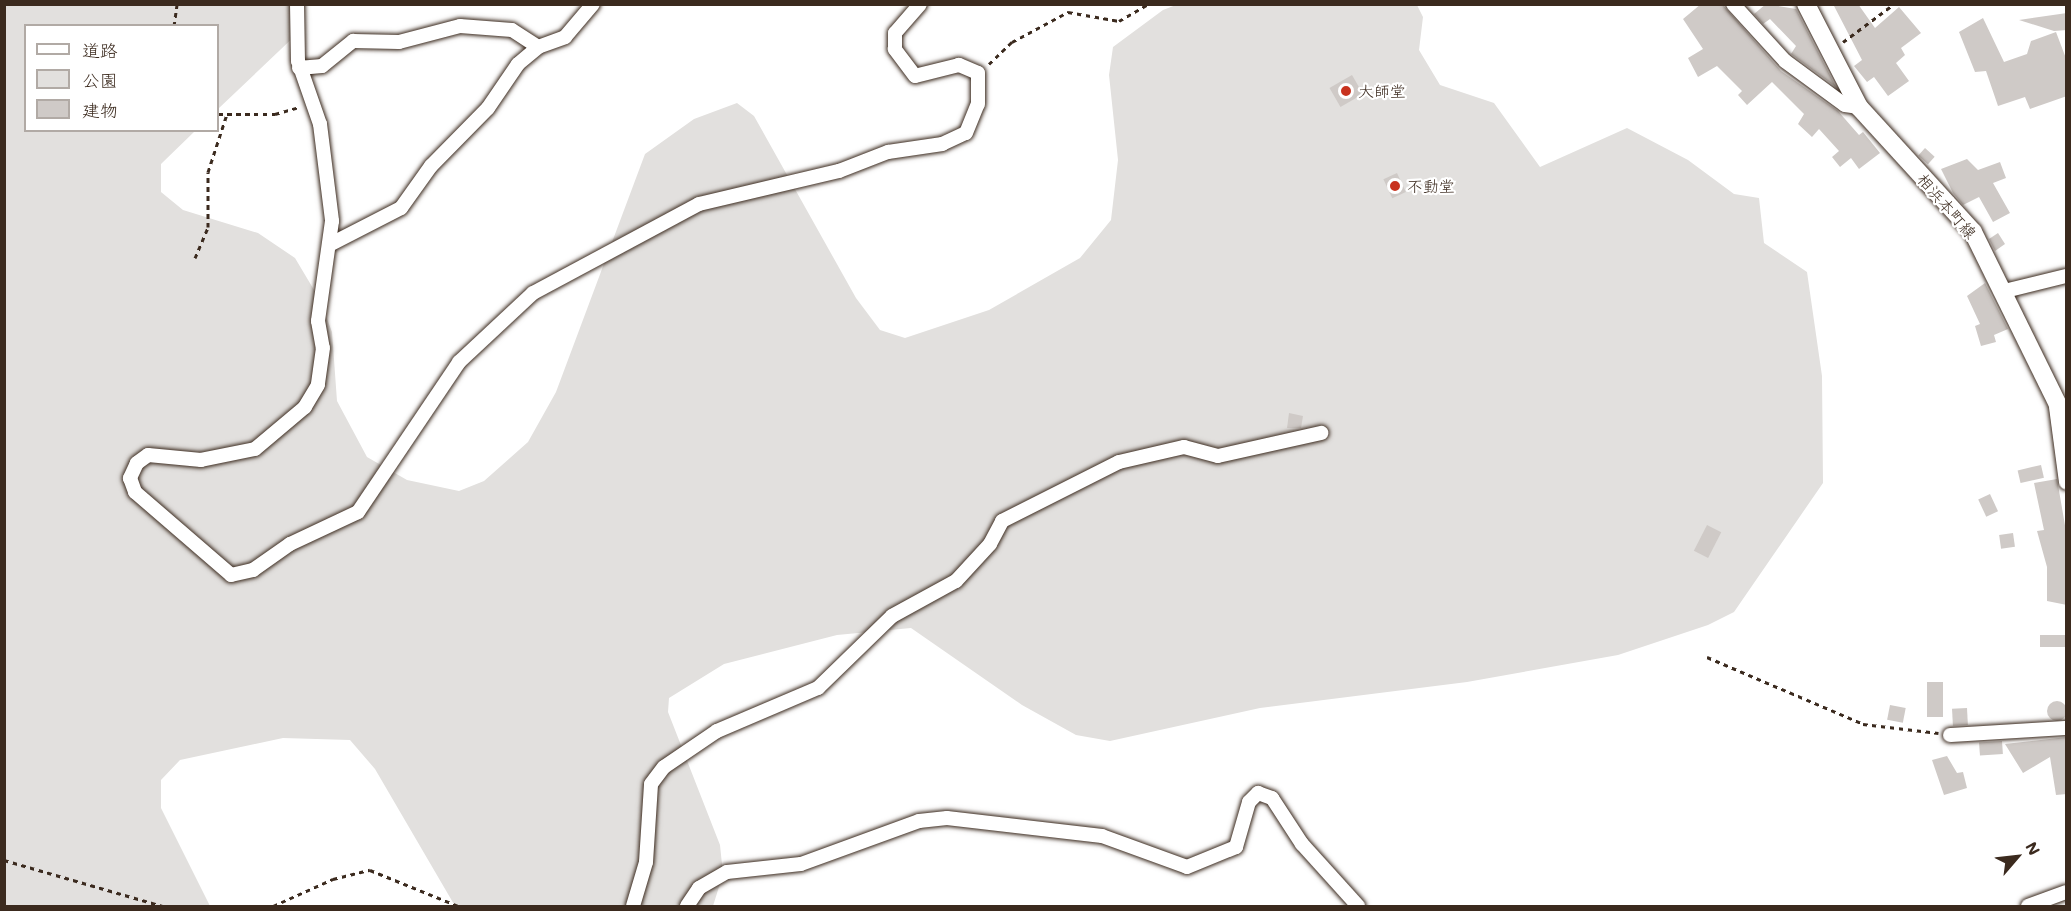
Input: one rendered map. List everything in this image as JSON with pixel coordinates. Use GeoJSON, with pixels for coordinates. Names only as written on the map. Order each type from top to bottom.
{"type":"FeatureCollection","features":[{"type":"Feature","properties":{"kind":"main road","name":"相浜本町線"},"geometry":{"type":"LineString","coordinates":[[1806,4],[1859,107],[1973,232],[2005,291],[2061,414]]}},
{"type":"Feature","properties":{"kind":"street"},"geometry":{"type":"LineString","coordinates":[[297,4],[299,68],[320,124],[329,198],[328,245],[318,321],[323,364],[312,399],[275,437],[255,449],[201,460],[148,455],[133,470],[135,492],[231,575],[253,570],[290,544],[358,512],[459,362],[533,293],[705,202],[839,171],[888,152],[951,141],[973,120],[981,87],[978,73],[959,65],[922,77],[904,69],[895,33],[920,4]]}},
{"type":"Feature","properties":{"kind":"street"},"geometry":{"type":"LineString","coordinates":[[328,245],[401,208],[538,47],[565,37],[593,4]]}},
{"type":"Feature","properties":{"kind":"street"},"geometry":{"type":"LineString","coordinates":[[1733,4],[1785,61],[1845,105],[1859,107]]}},
{"type":"Feature","properties":{"kind":"street"},"geometry":{"type":"LineString","coordinates":[[299,68],[322,66],[353,41],[399,42],[460,26],[512,30],[538,47]]}},
{"type":"Feature","properties":{"kind":"street"},"geometry":{"type":"LineString","coordinates":[[2005,291],[2067,276]]}},
{"type":"Feature","properties":{"kind":"street"},"geometry":{"type":"LineString","coordinates":[[2061,414],[2067,482]]}},
{"type":"Feature","properties":{"kind":"street"},"geometry":{"type":"LineString","coordinates":[[633,906],[646,862],[651,784],[664,767],[717,731],[818,688],[892,616],[956,581],[990,544],[1002,521],[1119,462],[1184,447],[1218,456],[1321,433]]}},
{"type":"Feature","properties":{"kind":"street"},"geometry":{"type":"LineString","coordinates":[[1950,735],[2067,728]]}},
{"type":"Feature","properties":{"kind":"street"},"geometry":{"type":"LineString","coordinates":[[687,906],[699,888],[727,872],[801,864],[918,821],[947,818],[1102,836],[1187,867],[1236,847],[1249,802],[1258,793],[1272,798],[1302,844],[1358,906]]}},
{"type":"Feature","properties":{"kind":"street"},"geometry":{"type":"LineString","coordinates":[[2028,906],[2067,892]]}},
{"type":"Feature","properties":{"kind":"path"},"geometry":{"type":"LineString","coordinates":[[174,24],[177,4]]}},
{"type":"Feature","properties":{"kind":"path"},"geometry":{"type":"LineString","coordinates":[[978,73],[1012,42],[1068,12],[1119,21],[1149,4]]}},
{"type":"Feature","properties":{"kind":"path"},"geometry":{"type":"LineString","coordinates":[[1828,48],[1851,38],[1894,4]]}},
{"type":"Feature","properties":{"kind":"path"},"geometry":{"type":"LineString","coordinates":[[219,114],[275,114],[310,98]]}},
{"type":"Feature","properties":{"kind":"path"},"geometry":{"type":"LineString","coordinates":[[195,258],[208,227],[208,172],[227,114]]}},
{"type":"Feature","properties":{"kind":"path"},"geometry":{"type":"LineString","coordinates":[[1707,657],[1863,724],[1950,735]]}},
{"type":"Feature","properties":{"kind":"path"},"geometry":{"type":"LineString","coordinates":[[4,860],[162,906]]}},
{"type":"Feature","properties":{"kind":"path"},"geometry":{"type":"LineString","coordinates":[[273,906],[333,879],[370,870],[458,906]]}},
{"type":"Feature","properties":{"kind":"green space"},"geometry":{"type":"Polygon","coordinates":[[[5,5],[305,5],[299,32],[219,108],[219,24],[24,24],[24,132],[194,132],[161,164],[161,192],[183,210],[258,233],[295,258],[320,300],[332,332],[337,401],[367,457],[407,480],[459,491],[484,481],[528,442],[556,392],[645,154],[694,119],[737,103],[754,116],[856,298],[880,330],[905,338],[989,310],[1080,258],[1111,220],[1118,160],[1109,75],[1113,47],[1163,10],[1176,5],[1417,5],[1423,17],[1419,50],[1440,85],[1494,103],[1540,167],[1627,128],[1688,160],[1734,194],[1759,198],[1764,243],[1807,272],[1822,376],[1823,483],[1734,612],[1708,625],[1618,655],[1467,682],[1260,708],[1110,741],[1076,735],[1022,705],[911,628],[837,635],[724,664],[669,698],[668,712],[720,845],[723,874],[713,906],[455,906],[375,769],[350,740],[283,738],[180,760],[161,780],[161,808],[210,906],[5,906],[5,5]]]}},
{"type":"Feature","properties":{"kind":"building"},"geometry":{"type":"Polygon","coordinates":[[[1701,4],[1722,4],[1781,71],[1838,111],[1859,135],[1863,132],[1880,153],[1859,169],[1851,158],[1840,167],[1832,157],[1839,151],[1819,129],[1812,137],[1798,124],[1804,114],[1772,82],[1747,105],[1738,95],[1742,91],[1717,66],[1698,77],[1688,58],[1703,49],[1683,19],[1701,4]]]}},
{"type":"Feature","properties":{"kind":"building"},"geometry":{"type":"Polygon","coordinates":[[[1766,4],[1796,9],[1836,87],[1791,54],[1796,46],[1770,19],[1763,24],[1754,14],[1766,4]]]}},
{"type":"Feature","properties":{"kind":"building"},"geometry":{"type":"Polygon","coordinates":[[[1833,4],[1858,4],[1875,28],[1899,7],[1921,33],[1901,48],[1905,55],[1896,63],[1909,81],[1888,96],[1874,77],[1867,82],[1854,66],[1862,60],[1833,4]]]}},
{"type":"Feature","properties":{"kind":"building"},"geometry":{"type":"Polygon","coordinates":[[[2067,13],[2067,30],[2054,31],[2019,20],[2067,13]]]}},
{"type":"Feature","properties":{"kind":"building"},"geometry":{"type":"Polygon","coordinates":[[[1983,18],[2004,62],[2027,54],[2031,41],[2056,32],[2067,61],[2067,96],[2030,109],[2025,97],[1998,106],[1986,71],[1975,72],[1959,32],[1983,18]]]}},
{"type":"Feature","properties":{"kind":"building","name":"大師堂"},"geometry":{"type":"Polygon","coordinates":[[[1352,75],[1363,94],[1340,107],[1329,88],[1352,75]]]}},
{"type":"Feature","properties":{"kind":"building"},"geometry":{"type":"Polygon","coordinates":[[[1925,148],[1935,157],[1928,164],[1918,155],[1925,148]]]}},
{"type":"Feature","properties":{"kind":"building"},"geometry":{"type":"Polygon","coordinates":[[[1967,159],[1978,170],[2000,162],[2006,178],[1993,183],[2010,213],[1993,222],[1979,197],[1963,205],[1953,193],[1941,169],[1967,159]]]}},
{"type":"Feature","properties":{"kind":"building","name":"不動堂"},"geometry":{"type":"Polygon","coordinates":[[[1397,173],[1406,192],[1392,198],[1383,179],[1397,173]]]}},
{"type":"Feature","properties":{"kind":"building"},"geometry":{"type":"Polygon","coordinates":[[[1998,233],[2005,244],[1995,251],[1989,239],[1998,233]]]}},
{"type":"Feature","properties":{"kind":"building"},"geometry":{"type":"Polygon","coordinates":[[[1985,283],[2008,329],[1994,335],[1996,342],[1981,346],[1975,326],[1980,324],[1967,296],[1985,283]]]}},
{"type":"Feature","properties":{"kind":"building"},"geometry":{"type":"Polygon","coordinates":[[[1289,413],[1303,416],[1301,428],[1287,428],[1289,413]]]}},
{"type":"Feature","properties":{"kind":"building"},"geometry":{"type":"Polygon","coordinates":[[[2041,465],[2044,478],[2021,483],[2018,470],[2041,465]]]}},
{"type":"Feature","properties":{"kind":"building"},"geometry":{"type":"Polygon","coordinates":[[[2057,479],[2067,537],[2067,605],[2047,601],[2047,567],[2037,531],[2044,530],[2034,483],[2057,479]]]}},
{"type":"Feature","properties":{"kind":"building"},"geometry":{"type":"Polygon","coordinates":[[[1990,494],[1998,511],[1986,517],[1978,499],[1990,494]]]}},
{"type":"Feature","properties":{"kind":"building"},"geometry":{"type":"Polygon","coordinates":[[[1707,525],[1721,532],[1708,558],[1694,551],[1707,525]]]}},
{"type":"Feature","properties":{"kind":"building"},"geometry":{"type":"Polygon","coordinates":[[[2013,533],[2015,547],[2001,549],[1999,535],[2013,533]]]}},
{"type":"Feature","properties":{"kind":"building"},"geometry":{"type":"Polygon","coordinates":[[[2040,635],[2066,635],[2066,647],[2040,647],[2040,635]]]}},
{"type":"Feature","properties":{"kind":"building"},"geometry":{"type":"Polygon","coordinates":[[[1927,682],[1943,682],[1943,717],[1927,717],[1927,682]]]}},
{"type":"Feature","properties":{"kind":"building"},"geometry":{"type":"Polygon","coordinates":[[[2053,701],[2061,701],[2067,707],[2067,715],[2061,721],[2053,721],[2047,715],[2047,707],[2053,701]]]}},
{"type":"Feature","properties":{"kind":"building"},"geometry":{"type":"Polygon","coordinates":[[[1890,705],[1906,708],[1903,723],[1887,720],[1890,705]]]}},
{"type":"Feature","properties":{"kind":"building"},"geometry":{"type":"Polygon","coordinates":[[[1967,708],[1968,725],[1953,726],[1952,709],[1967,708]]]}},
{"type":"Feature","properties":{"kind":"building"},"geometry":{"type":"Polygon","coordinates":[[[2067,737],[2067,794],[2056,795],[2050,757],[2023,773],[2005,744],[2067,737]]]}},
{"type":"Feature","properties":{"kind":"building"},"geometry":{"type":"Polygon","coordinates":[[[2002,741],[2003,754],[1980,756],[1979,743],[2002,741]]]}},
{"type":"Feature","properties":{"kind":"building"},"geometry":{"type":"Polygon","coordinates":[[[1947,756],[1957,773],[1963,772],[1967,788],[1944,795],[1932,760],[1947,756]]]}},
{"type":"Feature","properties":{"kind":"place","name":"大師堂"},"geometry":{"type":"Point","coordinates":[1346,91]}},
{"type":"Feature","properties":{"kind":"place","name":"不動堂"},"geometry":{"type":"Point","coordinates":[1395,186]}}]}
